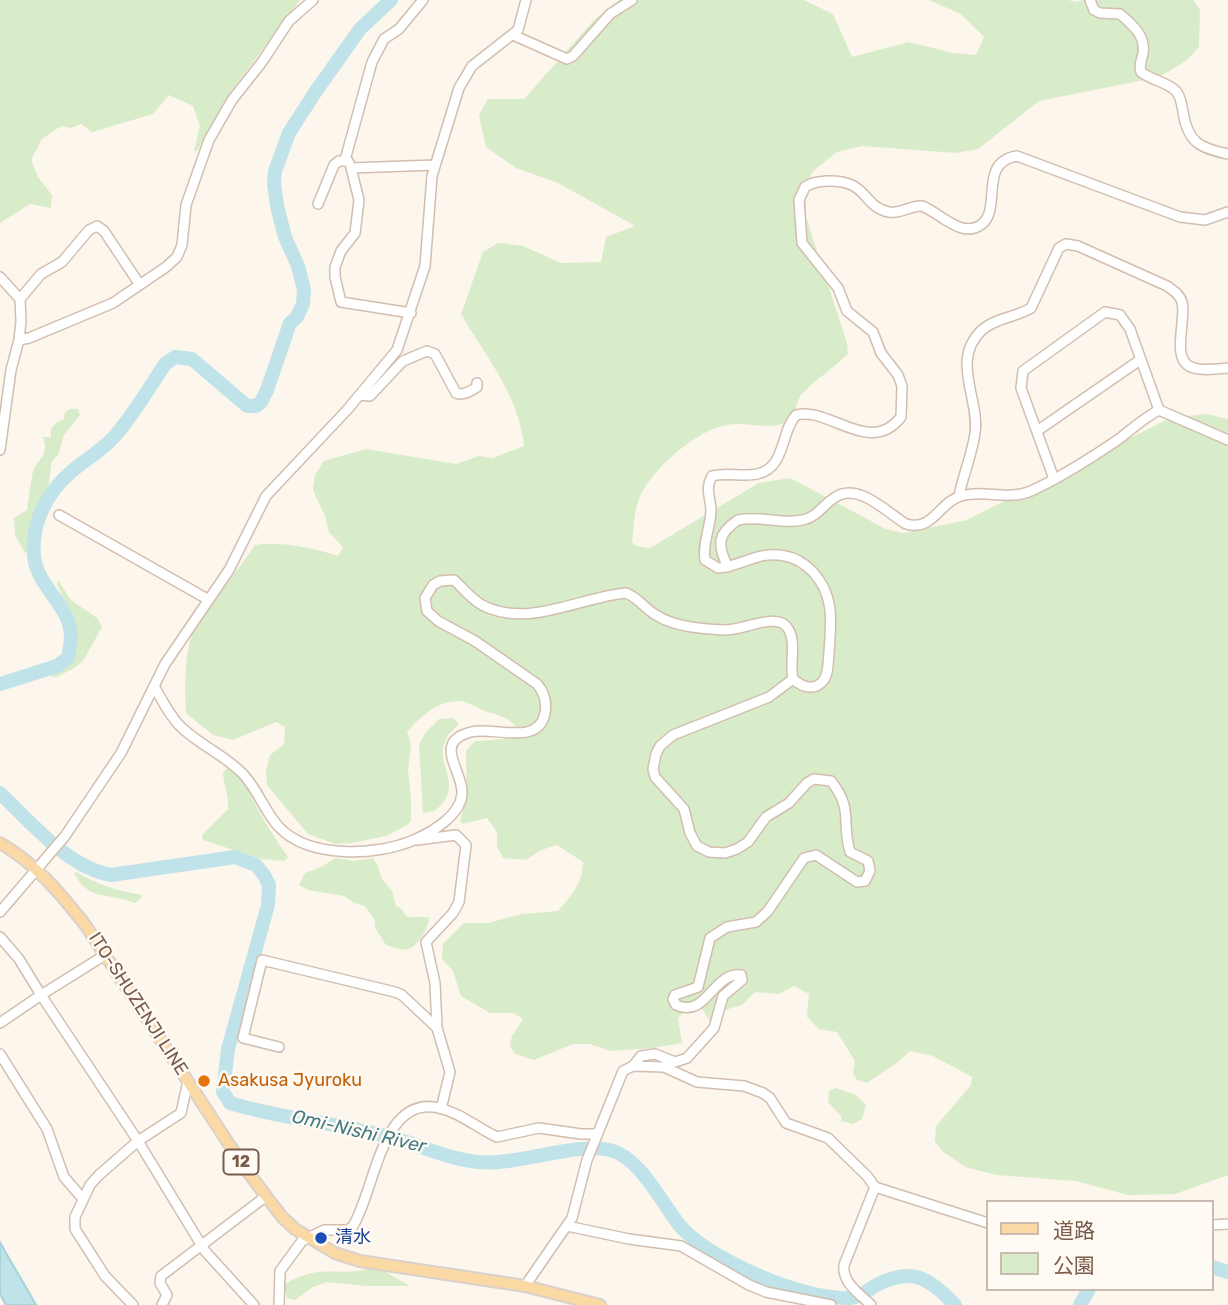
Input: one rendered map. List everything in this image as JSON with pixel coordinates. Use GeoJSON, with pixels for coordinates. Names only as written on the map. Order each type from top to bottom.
{"type":"FeatureCollection","features":[{"type":"Feature","properties":{"kind":"main road","name":"ITO-SHUZENJI LINE"},"geometry":{"type":"LineString","coordinates":[[0,843],[37,870],[62,895],[105,955],[265,1197],[282,1217],[335,1253],[360,1261],[525,1286],[594,1304]]}},
{"type":"Feature","properties":{"kind":"street"},"geometry":{"type":"LineString","coordinates":[[19,340],[94,312],[140,285],[177,257],[182,245],[186,205],[209,140],[232,100],[289,21],[313,0]]}},
{"type":"Feature","properties":{"kind":"street"},"geometry":{"type":"LineString","coordinates":[[411,313],[341,302],[335,267],[341,251],[355,233],[359,200],[348,164],[372,62],[384,39],[394,34],[423,0]]}},
{"type":"Feature","properties":{"kind":"street"},"geometry":{"type":"LineString","coordinates":[[0,912],[65,836],[121,753],[165,664],[229,570],[266,496],[360,395],[397,350],[425,266],[435,165],[465,74],[478,61],[513,36],[522,20],[526,0]]}},
{"type":"Feature","properties":{"kind":"street"},"geometry":{"type":"LineString","coordinates":[[513,36],[567,59],[573,56],[610,14],[632,0]]}},
{"type":"Feature","properties":{"kind":"street"},"geometry":{"type":"LineString","coordinates":[[1090,0],[1094,10],[1120,14],[1142,36],[1144,42],[1139,67],[1141,72],[1173,88],[1178,94],[1185,125],[1197,144],[1228,154]]}},
{"type":"Feature","properties":{"kind":"street"},"geometry":{"type":"LineString","coordinates":[[154,686],[178,724],[243,773],[277,826],[300,844],[329,851],[394,847],[415,839],[449,818],[458,806],[462,792],[461,780],[453,765],[451,750],[455,741],[472,732],[530,732],[541,725],[546,712],[544,694],[537,684],[475,641],[438,621],[427,611],[425,604],[428,591],[440,580],[454,580],[484,607],[513,613],[537,612],[626,593],[653,614],[670,622],[731,630],[766,622],[780,622],[790,632],[790,669],[793,679],[810,688],[823,682],[826,675],[831,629],[829,601],[823,584],[804,563],[786,556],[757,555],[727,567],[714,567],[705,557],[711,508],[707,490],[712,476],[767,471],[779,457],[789,425],[796,415],[808,413],[856,431],[867,432],[891,426],[901,417],[901,381],[881,353],[873,332],[848,311],[838,288],[802,243],[799,200],[805,187],[819,182],[849,182],[876,206],[887,211],[897,212],[922,206],[956,226],[972,228],[979,226],[988,217],[991,207],[990,192],[997,169],[1004,161],[1017,156],[1180,217],[1205,220],[1228,212]]}},
{"type":"Feature","properties":{"kind":"street"},"geometry":{"type":"LineString","coordinates":[[318,204],[334,165],[340,160],[348,164],[435,165]]}},
{"type":"Feature","properties":{"kind":"street"},"geometry":{"type":"LineString","coordinates":[[0,450],[5,381],[19,340],[20,299],[41,274],[62,262],[89,230],[97,226],[104,231],[140,285]]}},
{"type":"Feature","properties":{"kind":"street"},"geometry":{"type":"LineString","coordinates":[[727,567],[720,550],[720,540],[738,520],[803,520],[812,517],[835,497],[850,492],[861,495],[906,524],[918,525],[932,519],[958,496],[975,430],[967,357],[985,327],[1031,308],[1059,248],[1066,244],[1078,246],[1177,293],[1182,302],[1180,343],[1181,356],[1185,363],[1193,368],[1228,368]]}},
{"type":"Feature","properties":{"kind":"street"},"geometry":{"type":"LineString","coordinates":[[0,277],[20,299]]}},
{"type":"Feature","properties":{"kind":"street"},"geometry":{"type":"LineString","coordinates":[[1054,479],[1021,388],[1023,371],[1105,312],[1120,315],[1125,321],[1159,410],[1228,440]]}},
{"type":"Feature","properties":{"kind":"street"},"geometry":{"type":"LineString","coordinates":[[360,395],[369,396],[404,361],[427,351],[435,354],[456,393],[473,390],[477,383]]}},
{"type":"Feature","properties":{"kind":"street"},"geometry":{"type":"LineString","coordinates":[[1037,431],[1140,360]]}},
{"type":"Feature","properties":{"kind":"street"},"geometry":{"type":"LineString","coordinates":[[958,496],[1021,495],[1076,468],[1159,410]]}},
{"type":"Feature","properties":{"kind":"street"},"geometry":{"type":"LineString","coordinates":[[59,516],[209,600]]}},
{"type":"Feature","properties":{"kind":"street"},"geometry":{"type":"LineString","coordinates":[[525,1286],[572,1218],[587,1160],[623,1071],[633,1066],[641,1056],[648,1054],[675,1062],[681,1061],[709,1035],[716,1025],[723,996],[742,980],[741,975],[732,975],[696,1005],[678,1007],[674,1002],[675,995],[698,987],[710,938],[726,927],[755,922],[768,911],[804,858],[816,855],[857,882],[865,881],[870,871],[867,861],[850,852],[845,835],[848,815],[838,789],[831,781],[814,779],[807,783],[789,803],[766,817],[748,842],[725,853],[709,852],[697,846],[690,833],[684,809],[655,777],[653,769],[656,754],[660,746],[673,734],[769,697],[793,679]]}},
{"type":"Feature","properties":{"kind":"street"},"geometry":{"type":"LineString","coordinates":[[415,839],[456,835],[466,845],[459,902],[453,913],[426,942],[435,983],[437,1028],[450,1072],[441,1109]]}},
{"type":"Feature","properties":{"kind":"street"},"geometry":{"type":"LineString","coordinates":[[0,937],[19,959],[138,1142],[201,1245],[254,1305]]}},
{"type":"Feature","properties":{"kind":"street"},"geometry":{"type":"LineString","coordinates":[[0,1023],[105,955]]}},
{"type":"Feature","properties":{"kind":"street"},"geometry":{"type":"LineString","coordinates":[[279,1047],[243,1038],[262,960],[395,992],[402,995],[437,1028]]}},
{"type":"Feature","properties":{"kind":"street"},"geometry":{"type":"LineString","coordinates":[[0,1054],[47,1129],[64,1177],[83,1199]]}},
{"type":"Feature","properties":{"kind":"street"},"geometry":{"type":"LineString","coordinates":[[633,1066],[664,1067],[697,1082],[744,1086],[763,1093],[770,1098],[786,1123],[828,1138],[875,1187],[986,1222]]}},
{"type":"Feature","properties":{"kind":"street"},"geometry":{"type":"LineString","coordinates":[[133,1305],[105,1276],[75,1230],[75,1217],[99,1175],[138,1142],[181,1113],[188,1081]]}},
{"type":"Feature","properties":{"kind":"street"},"geometry":{"type":"LineString","coordinates":[[279,1305],[280,1271],[308,1237],[324,1230],[340,1231],[353,1226],[394,1127],[404,1115],[418,1107],[441,1109],[462,1117],[497,1137],[539,1128],[596,1137]]}},
{"type":"Feature","properties":{"kind":"street"},"geometry":{"type":"LineString","coordinates":[[870,1304],[844,1278],[844,1265],[875,1187]]}},
{"type":"Feature","properties":{"kind":"street"},"geometry":{"type":"LineString","coordinates":[[162,1305],[167,1295],[159,1279],[173,1265],[265,1197]]}},
{"type":"Feature","properties":{"kind":"street"},"geometry":{"type":"LineString","coordinates":[[567,1226],[681,1246],[766,1292],[831,1305]]}},
{"type":"Feature","properties":{"kind":"green space"},"geometry":{"type":"Polygon","coordinates":[[[0,0],[300,0],[226,98],[197,151],[194,151],[200,126],[193,106],[169,95],[153,114],[92,132],[81,124],[71,128],[61,126],[42,139],[31,160],[38,177],[52,195],[51,208],[30,204],[0,223],[0,0]]]}},
{"type":"Feature","properties":{"kind":"green space"},"geometry":{"type":"Polygon","coordinates":[[[619,0],[804,0],[833,14],[852,57],[909,42],[953,53],[976,55],[984,37],[961,14],[929,0],[1193,0],[1200,10],[1199,47],[1186,61],[1159,77],[1039,101],[978,149],[956,153],[862,146],[837,152],[813,171],[806,185],[806,217],[847,343],[848,354],[804,392],[789,420],[770,426],[723,426],[696,438],[671,457],[640,496],[632,542],[636,546],[650,548],[759,483],[790,478],[886,529],[903,533],[967,520],[1170,418],[1206,414],[1228,419],[1228,1175],[1175,1194],[1128,1195],[1076,1181],[996,1175],[965,1167],[942,1151],[935,1141],[936,1126],[971,1085],[972,1077],[933,1056],[910,1051],[867,1083],[857,1080],[853,1073],[855,1061],[837,1032],[819,1029],[807,1017],[809,994],[794,986],[779,994],[755,992],[742,1005],[725,1010],[710,1021],[702,1009],[684,1012],[678,1018],[682,1043],[611,1051],[589,1044],[573,1044],[534,1060],[515,1054],[510,1046],[512,1036],[523,1019],[513,1013],[490,1013],[461,996],[453,971],[442,959],[443,944],[464,923],[488,923],[522,914],[558,911],[579,883],[583,862],[557,845],[541,850],[526,860],[503,858],[497,847],[497,832],[487,818],[462,824],[460,821],[467,796],[466,751],[475,741],[504,739],[514,733],[515,725],[501,716],[462,701],[430,710],[407,732],[411,744],[408,769],[411,821],[386,836],[335,844],[308,834],[267,785],[266,770],[270,755],[284,744],[285,727],[276,722],[233,740],[213,735],[186,713],[186,665],[191,638],[203,615],[255,545],[297,546],[338,556],[343,547],[329,532],[313,490],[315,475],[324,461],[366,449],[456,464],[479,456],[493,458],[524,446],[516,410],[509,394],[461,314],[483,252],[498,243],[523,246],[561,263],[601,262],[606,237],[635,226],[558,183],[516,168],[486,147],[479,115],[488,99],[524,99],[594,20],[619,0]]]}},
{"type":"Feature","properties":{"kind":"green space"},"geometry":{"type":"Polygon","coordinates":[[[78,409],[80,415],[64,435],[58,455],[52,461],[48,489],[29,527],[28,549],[25,553],[15,535],[14,518],[27,510],[33,472],[44,452],[43,437],[51,437],[51,429],[64,419],[65,412],[78,409]]]}},
{"type":"Feature","properties":{"kind":"green space"},"geometry":{"type":"Polygon","coordinates":[[[58,580],[71,600],[97,618],[102,627],[83,661],[57,677],[52,677],[50,673],[72,657],[75,643],[58,580]]]}},
{"type":"Feature","properties":{"kind":"green space"},"geometry":{"type":"Polygon","coordinates":[[[453,718],[459,724],[447,737],[443,751],[448,793],[435,811],[423,813],[419,744],[439,719],[453,718]]]}},
{"type":"Feature","properties":{"kind":"green space"},"geometry":{"type":"Polygon","coordinates":[[[227,768],[246,786],[288,857],[284,861],[261,859],[203,840],[202,835],[228,809],[223,772],[227,768]]]}},
{"type":"Feature","properties":{"kind":"green space"},"geometry":{"type":"Polygon","coordinates":[[[336,858],[354,861],[373,858],[382,879],[392,891],[396,906],[402,909],[406,916],[429,918],[416,945],[406,949],[386,945],[365,906],[344,896],[308,890],[299,885],[305,873],[336,858]]]}},
{"type":"Feature","properties":{"kind":"green space"},"geometry":{"type":"Polygon","coordinates":[[[74,873],[99,883],[142,897],[135,903],[100,895],[86,888],[74,873]]]}},
{"type":"Feature","properties":{"kind":"green space"},"geometry":{"type":"Polygon","coordinates":[[[836,1088],[856,1095],[866,1105],[862,1119],[853,1124],[841,1121],[841,1116],[828,1102],[829,1091],[836,1088]]]}},
{"type":"Feature","properties":{"kind":"green space"},"geometry":{"type":"Polygon","coordinates":[[[372,1268],[382,1270],[410,1286],[366,1286],[327,1282],[313,1287],[295,1300],[287,1298],[284,1285],[308,1274],[372,1268]]]}},
{"type":"Feature","properties":{"kind":"water"},"geometry":{"type":"Polygon","coordinates":[[[0,1242],[36,1305],[6,1305],[0,1294],[0,1242]]]}},
{"type":"Feature","properties":{"kind":"waterway"},"geometry":{"type":"LineString","coordinates":[[0,684],[57,666],[68,658],[71,639],[69,625],[36,567],[34,544],[38,520],[55,488],[113,438],[165,364],[175,357],[192,359],[247,406],[256,406],[261,402],[290,323],[297,317],[303,304],[304,290],[277,206],[275,171],[289,133],[316,91],[360,29],[391,0]]}},
{"type":"Feature","properties":{"kind":"waterway","name":"Omi-Nishi River"},"geometry":{"type":"LineString","coordinates":[[0,793],[65,853],[80,863],[111,875],[235,857],[256,865],[264,875],[269,885],[268,905],[228,1049],[223,1092],[230,1103],[272,1114],[355,1129],[397,1139],[447,1156],[478,1162],[510,1161],[580,1149],[610,1150],[621,1154],[641,1171],[689,1235],[714,1253],[745,1269],[797,1290],[849,1298],[859,1296],[897,1277],[917,1277],[936,1287],[955,1305]]}},
{"type":"Feature","properties":{"kind":"waterway","name":"Omi-Nishi River"},"geometry":{"type":"LineString","coordinates":[[1214,1268],[1228,1272]]}},
{"type":"Feature","properties":{"kind":"waterway","name":"Omi-Nishi River"},"geometry":{"type":"LineString","coordinates":[[1080,1305],[1088,1291]]}},
{"type":"Feature","properties":{"kind":"place","name":"Asakusa Jyuroku"},"geometry":{"type":"Point","coordinates":[204,1081]}},
{"type":"Feature","properties":{"kind":"place","name":"清水"},"geometry":{"type":"Point","coordinates":[321,1238]}}]}
